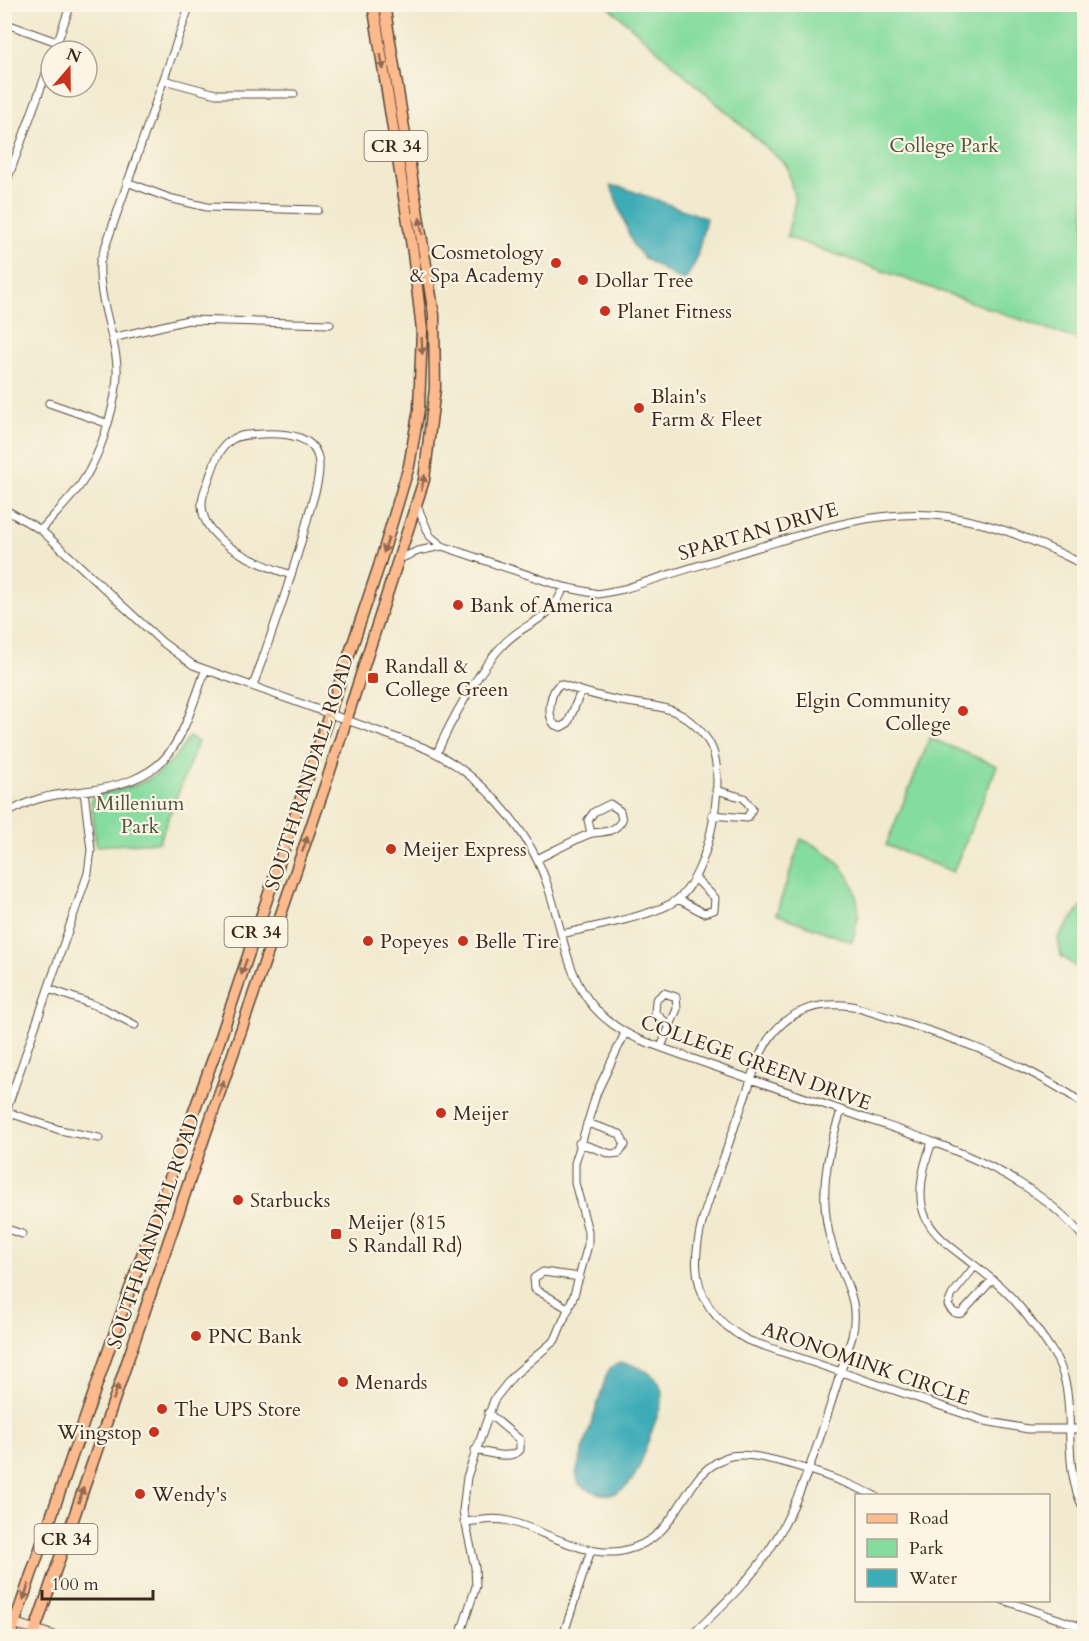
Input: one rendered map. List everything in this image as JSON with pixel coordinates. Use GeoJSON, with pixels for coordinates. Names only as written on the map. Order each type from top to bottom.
{"type":"FeatureCollection","features":[{"type":"Feature","properties":{"kind":"main road","name":"SOUTH RANDALL ROAD"},"geometry":{"type":"LineString","coordinates":[[10,1622],[222,1032],[410,466],[417,427],[422,368],[422,330],[413,253],[373,4]]}},
{"type":"Feature","properties":{"kind":"main road","name":"SOUTH RANDALL ROAD"},"geometry":{"type":"LineString","coordinates":[[34,1633],[287,897],[424,480],[434,412],[434,315],[384,4]]}},
{"type":"Feature","properties":{"kind":"main road"},"geometry":{"type":"LineString","coordinates":[[10,1622],[34,1633],[54,1636]]}},
{"type":"Feature","properties":{"kind":"main road","name":"CR 34"},"geometry":{"type":"LineString","coordinates":[[10,1622],[10,1636]]}},
{"type":"Feature","properties":{"kind":"street"},"geometry":{"type":"LineString","coordinates":[[58,39],[71,4]]}},
{"type":"Feature","properties":{"kind":"street"},"geometry":{"type":"LineString","coordinates":[[41,530],[81,484],[95,456],[117,386],[117,359],[100,291],[100,262],[190,4]]}},
{"type":"Feature","properties":{"kind":"street"},"geometry":{"type":"LineString","coordinates":[[4,23],[49,39]]}},
{"type":"Feature","properties":{"kind":"street"},"geometry":{"type":"LineString","coordinates":[[164,80],[216,94],[294,94]]}},
{"type":"Feature","properties":{"kind":"street"},"geometry":{"type":"LineString","coordinates":[[4,189],[39,93]]}},
{"type":"Feature","properties":{"kind":"street"},"geometry":{"type":"LineString","coordinates":[[127,182],[169,198],[207,207],[318,210]]}},
{"type":"Feature","properties":{"kind":"street"},"geometry":{"type":"LineString","coordinates":[[112,338],[188,320],[330,324]]}},
{"type":"Feature","properties":{"kind":"street"},"geometry":{"type":"LineString","coordinates":[[49,403],[106,423]]}},
{"type":"Feature","properties":{"kind":"street"},"geometry":{"type":"LineString","coordinates":[[252,686],[291,575],[318,474],[318,458],[307,442],[298,436],[280,434],[239,436],[219,454],[202,499],[204,516],[209,526],[239,553],[260,565],[291,575]]}},
{"type":"Feature","properties":{"kind":"street"},"geometry":{"type":"LineString","coordinates":[[417,506],[430,536],[442,546]]}},
{"type":"Feature","properties":{"kind":"street","name":"COLLEGE GREEN DRIVE"},"geometry":{"type":"LineString","coordinates":[[4,509],[41,530],[179,656],[206,671],[346,718],[437,753],[469,776],[504,810],[537,860],[583,995],[602,1018],[625,1033],[661,1047],[932,1142],[993,1167],[1046,1202],[1084,1238]]}},
{"type":"Feature","properties":{"kind":"street","name":"SPARTAN DRIVE"},"geometry":{"type":"LineString","coordinates":[[442,546],[564,587],[598,594],[624,589],[808,532],[873,516],[934,515],[1018,534],[1084,565]]}},
{"type":"Feature","properties":{"kind":"street"},"geometry":{"type":"LineString","coordinates":[[399,559],[418,551],[442,546]]}},
{"type":"Feature","properties":{"kind":"street"},"geometry":{"type":"LineString","coordinates":[[437,753],[481,675],[502,645],[548,614],[558,603],[564,587]]}},
{"type":"Feature","properties":{"kind":"street"},"geometry":{"type":"LineString","coordinates":[[4,816],[33,800],[126,784],[160,765],[180,738],[206,671]]}},
{"type":"Feature","properties":{"kind":"street"},"geometry":{"type":"LineString","coordinates":[[561,934],[658,909],[678,899],[696,879],[703,862],[716,790],[715,763],[711,747],[702,733],[685,717],[668,709],[581,691],[560,684],[553,693],[550,717],[552,723],[557,727],[568,723],[581,691]]}},
{"type":"Feature","properties":{"kind":"street"},"geometry":{"type":"LineString","coordinates":[[712,815],[747,818],[752,808],[744,798],[716,790]]}},
{"type":"Feature","properties":{"kind":"street"},"geometry":{"type":"LineString","coordinates":[[84,791],[90,862],[49,989],[5,1113],[60,1130],[99,1138]]}},
{"type":"Feature","properties":{"kind":"street"},"geometry":{"type":"LineString","coordinates":[[537,860],[591,833],[603,834],[613,830],[622,820],[620,811],[610,804],[594,812],[588,820],[591,833]]}},
{"type":"Feature","properties":{"kind":"street"},"geometry":{"type":"LineString","coordinates":[[678,899],[704,913],[714,910],[715,898],[696,879]]}},
{"type":"Feature","properties":{"kind":"street"},"geometry":{"type":"LineString","coordinates":[[49,989],[93,1004],[135,1025]]}},
{"type":"Feature","properties":{"kind":"street"},"geometry":{"type":"LineString","coordinates":[[661,1047],[670,1026],[678,1004],[673,994],[664,993],[656,1000],[655,1013],[670,1026]]}},
{"type":"Feature","properties":{"kind":"street","name":"ARONOMINK CIRCLE"},"geometry":{"type":"LineString","coordinates":[[1084,1104],[1048,1080],[996,1055],[843,1005],[807,1007],[790,1016],[770,1035],[751,1079],[697,1236],[695,1258],[700,1290],[710,1308],[739,1336],[760,1346],[999,1424],[1044,1430],[1084,1429]]}},
{"type":"Feature","properties":{"kind":"street"},"geometry":{"type":"LineString","coordinates":[[460,1636],[476,1586],[475,1567],[464,1522],[464,1489],[488,1413],[503,1386],[555,1340],[569,1309],[588,1245],[588,1231],[574,1173],[579,1143],[603,1077],[625,1033]]}},
{"type":"Feature","properties":{"kind":"street"},"geometry":{"type":"LineString","coordinates":[[691,1636],[740,1588],[766,1556],[786,1519],[806,1471],[852,1337],[855,1313],[851,1289],[830,1238],[824,1192],[827,1155],[841,1111]]}},
{"type":"Feature","properties":{"kind":"street"},"geometry":{"type":"LineString","coordinates":[[579,1143],[611,1154],[619,1153],[625,1145],[620,1134],[587,1123]]}},
{"type":"Feature","properties":{"kind":"street"},"geometry":{"type":"LineString","coordinates":[[932,1142],[920,1182],[920,1200],[924,1216],[943,1242],[992,1280],[1016,1304],[1053,1353],[1064,1377],[1071,1476],[1084,1509]]}},
{"type":"Feature","properties":{"kind":"street"},"geometry":{"type":"LineString","coordinates":[[1078,1230],[1084,1224]]}},
{"type":"Feature","properties":{"kind":"street"},"geometry":{"type":"LineString","coordinates":[[4,1228],[22,1234]]}},
{"type":"Feature","properties":{"kind":"street"},"geometry":{"type":"LineString","coordinates":[[975,1266],[952,1295],[948,1305],[950,1309],[962,1313],[992,1280]]}},
{"type":"Feature","properties":{"kind":"street"},"geometry":{"type":"LineString","coordinates":[[569,1309],[535,1289],[534,1278],[543,1272],[580,1277]]}},
{"type":"Feature","properties":{"kind":"street"},"geometry":{"type":"LineString","coordinates":[[475,1450],[504,1456],[513,1455],[520,1450],[520,1440],[488,1413]]}},
{"type":"Feature","properties":{"kind":"street"},"geometry":{"type":"LineString","coordinates":[[464,1522],[494,1519],[510,1521],[591,1550],[620,1551],[651,1540],[670,1523],[701,1474],[728,1456],[765,1457],[869,1494]]}},
{"type":"Feature","properties":{"kind":"street"},"geometry":{"type":"LineString","coordinates":[[563,1636],[591,1550]]}},
{"type":"Feature","properties":{"kind":"street"},"geometry":{"type":"LineString","coordinates":[[1009,1602],[1084,1628]]}},
{"type":"Feature","properties":{"kind":"green space","name":"College Park"},"geometry":{"type":"Polygon","coordinates":[[[607,5],[1084,5],[1084,342],[787,237],[795,201],[787,166],[607,5]]]}},
{"type":"Feature","properties":{"kind":"green space","name":"Millenium Park"},"geometry":{"type":"Polygon","coordinates":[[[189,737],[198,742],[159,842],[96,846],[91,800],[94,795],[125,789],[149,779],[170,762],[189,737]]]}},
{"type":"Feature","properties":{"kind":"green space"},"geometry":{"type":"Polygon","coordinates":[[[930,738],[997,766],[953,872],[886,845],[930,738]]]}},
{"type":"Feature","properties":{"kind":"green space"},"geometry":{"type":"Polygon","coordinates":[[[801,839],[813,844],[833,858],[849,877],[857,900],[858,914],[852,942],[776,914],[801,839]]]}},
{"type":"Feature","properties":{"kind":"green space"},"geometry":{"type":"Polygon","coordinates":[[[1084,903],[1084,972],[1061,956],[1058,938],[1084,903]]]}},
{"type":"Feature","properties":{"kind":"water"},"geometry":{"type":"Polygon","coordinates":[[[611,186],[621,187],[706,218],[696,261],[686,279],[681,281],[645,259],[633,245],[611,186]]]}},
{"type":"Feature","properties":{"kind":"water"},"geometry":{"type":"Polygon","coordinates":[[[620,1363],[638,1367],[650,1373],[659,1383],[662,1399],[636,1473],[629,1484],[609,1495],[579,1484],[576,1473],[607,1373],[611,1367],[620,1363]]]}},
{"type":"Feature","properties":{"kind":"place","name":"Cosmetology & Spa Academy"},"geometry":{"type":"Point","coordinates":[556,263]}},
{"type":"Feature","properties":{"kind":"place","name":"Dollar Tree"},"geometry":{"type":"Point","coordinates":[583,280]}},
{"type":"Feature","properties":{"kind":"place","name":"Planet Fitness"},"geometry":{"type":"Point","coordinates":[605,311]}},
{"type":"Feature","properties":{"kind":"place","name":"Blain's Farm & Fleet"},"geometry":{"type":"Point","coordinates":[639,408]}},
{"type":"Feature","properties":{"kind":"place","name":"Bank of America"},"geometry":{"type":"Point","coordinates":[458,605]}},
{"type":"Feature","properties":{"kind":"place","name":"Randall & College Green"},"geometry":{"type":"Point","coordinates":[373,678]}},
{"type":"Feature","properties":{"kind":"place","name":"Elgin Community College"},"geometry":{"type":"Point","coordinates":[963,711]}},
{"type":"Feature","properties":{"kind":"place","name":"Meijer Express"},"geometry":{"type":"Point","coordinates":[391,849]}},
{"type":"Feature","properties":{"kind":"place","name":"Popeyes"},"geometry":{"type":"Point","coordinates":[368,941]}},
{"type":"Feature","properties":{"kind":"place","name":"Belle Tire"},"geometry":{"type":"Point","coordinates":[463,941]}},
{"type":"Feature","properties":{"kind":"place","name":"Meijer"},"geometry":{"type":"Point","coordinates":[441,1113]}},
{"type":"Feature","properties":{"kind":"place","name":"Starbucks"},"geometry":{"type":"Point","coordinates":[238,1200]}},
{"type":"Feature","properties":{"kind":"place","name":"Meijer (815 S Randall Rd)"},"geometry":{"type":"Point","coordinates":[336,1234]}},
{"type":"Feature","properties":{"kind":"place","name":"PNC Bank"},"geometry":{"type":"Point","coordinates":[196,1336]}},
{"type":"Feature","properties":{"kind":"place","name":"Menards"},"geometry":{"type":"Point","coordinates":[343,1382]}},
{"type":"Feature","properties":{"kind":"place","name":"The UPS Store"},"geometry":{"type":"Point","coordinates":[162,1409]}},
{"type":"Feature","properties":{"kind":"place","name":"Wingstop"},"geometry":{"type":"Point","coordinates":[154,1432]}},
{"type":"Feature","properties":{"kind":"place","name":"Wendy's"},"geometry":{"type":"Point","coordinates":[140,1494]}}]}
